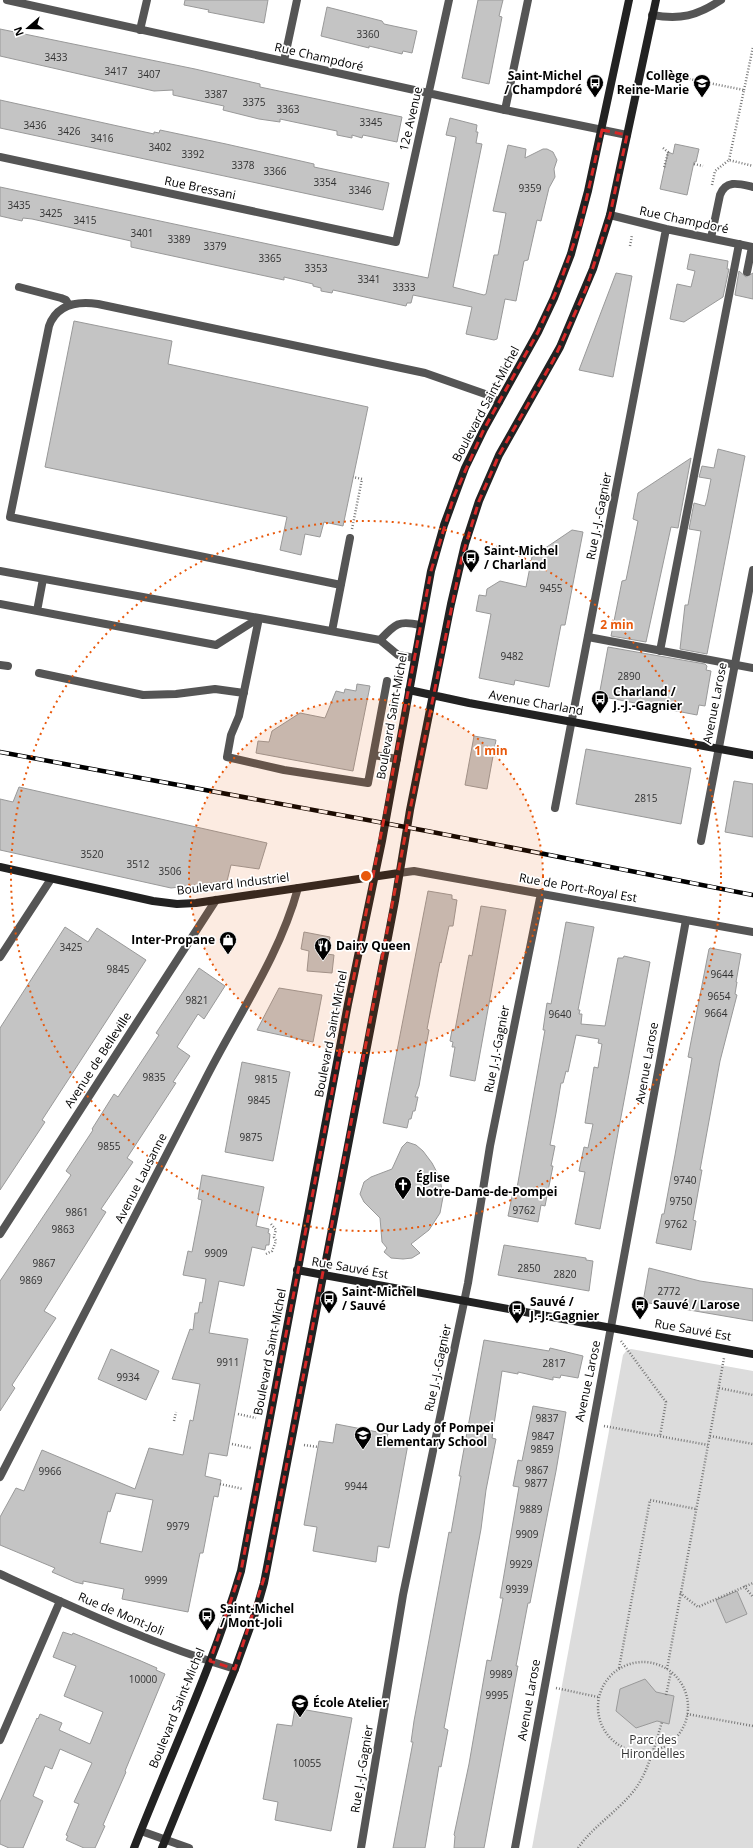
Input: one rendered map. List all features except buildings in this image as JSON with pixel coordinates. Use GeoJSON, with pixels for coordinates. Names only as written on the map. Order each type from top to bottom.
{"type":"FeatureCollection","features":[{"type":"Feature","properties":{"kind":"main road","name":"Boulevard Saint-Michel"},"geometry":{"type":"LineString","coordinates":[[134,1848],[210,1662],[241,1571],[397,759],[420,625],[434,560],[454,496],[477,442],[538,332],[560,283],[585,207],[629,0]]}},
{"type":"Feature","properties":{"kind":"main road"},"geometry":{"type":"LineString","coordinates":[[163,1844],[256,1611],[267,1569],[324,1276],[399,873],[460,563],[480,501],[506,443],[546,374],[567,333],[591,276],[610,215],[656,0]]}},
{"type":"Feature","properties":{"kind":"main road","name":"Avenue Charland"},"geometry":{"type":"LineString","coordinates":[[409,690],[433,696],[753,755]]}},
{"type":"Feature","properties":{"kind":"main road","name":"Boulevard Industriel"},"geometry":{"type":"LineString","coordinates":[[0,868],[165,903],[177,904],[216,900],[399,873]]}},
{"type":"Feature","properties":{"kind":"main road","name":"Rue Sauvé Est"},"geometry":{"type":"LineString","coordinates":[[298,1270],[753,1354]]}},
{"type":"Feature","properties":{"kind":"street","name":"Rue Champdoré"},"geometry":{"type":"LineString","coordinates":[[7,0],[429,94],[627,135]]}},
{"type":"Feature","properties":{"kind":"street"},"geometry":{"type":"LineString","coordinates":[[140,30],[147,0]]}},
{"type":"Feature","properties":{"kind":"street"},"geometry":{"type":"LineString","coordinates":[[284,61],[297,0]]}},
{"type":"Feature","properties":{"kind":"street","name":"12e Avenue"},"geometry":{"type":"LineString","coordinates":[[396,242],[449,0]]}},
{"type":"Feature","properties":{"kind":"street"},"geometry":{"type":"LineString","coordinates":[[505,110],[528,0]]}},
{"type":"Feature","properties":{"kind":"street"},"geometry":{"type":"LineString","coordinates":[[652,15],[683,17],[701,11],[721,0]]}},
{"type":"Feature","properties":{"kind":"street","name":"Rue Bressani"},"geometry":{"type":"LineString","coordinates":[[0,157],[396,242]]}},
{"type":"Feature","properties":{"kind":"street"},"geometry":{"type":"LineString","coordinates":[[710,238],[722,189],[727,185],[734,184],[753,187]]}},
{"type":"Feature","properties":{"kind":"street","name":"Rue Champdoré"},"geometry":{"type":"LineString","coordinates":[[610,215],[666,229],[752,247]]}},
{"type":"Feature","properties":{"kind":"street","name":"Rue J.-J.-Gagnier"},"geometry":{"type":"LineString","coordinates":[[555,808],[666,229]]}},
{"type":"Feature","properties":{"kind":"street"},"geometry":{"type":"LineString","coordinates":[[660,650],[739,244]]}},
{"type":"Feature","properties":{"kind":"street"},"geometry":{"type":"LineString","coordinates":[[747,272],[752,247]]}},
{"type":"Feature","properties":{"kind":"street"},"geometry":{"type":"LineString","coordinates":[[19,287],[62,298],[66,300],[69,305]]}},
{"type":"Feature","properties":{"kind":"street"},"geometry":{"type":"LineString","coordinates":[[341,586],[10,517],[49,326],[56,313],[69,305],[86,303],[98,304],[425,373],[488,394],[499,402]]}},
{"type":"Feature","properties":{"kind":"street"},"geometry":{"type":"LineString","coordinates":[[332,631],[350,538]]}},
{"type":"Feature","properties":{"kind":"street","name":"Avenue Larose"},"geometry":{"type":"LineString","coordinates":[[701,841],[753,570]]}},
{"type":"Feature","properties":{"kind":"street"},"geometry":{"type":"LineString","coordinates":[[0,571],[380,640],[398,655],[415,658]]}},
{"type":"Feature","properties":{"kind":"street"},"geometry":{"type":"LineString","coordinates":[[37,611],[43,579]]}},
{"type":"Feature","properties":{"kind":"street"},"geometry":{"type":"LineString","coordinates":[[0,604],[216,645],[259,618]]}},
{"type":"Feature","properties":{"kind":"street"},"geometry":{"type":"LineString","coordinates":[[259,618],[239,716],[231,735],[227,757],[284,770],[368,783],[387,681]]}},
{"type":"Feature","properties":{"kind":"street"},"geometry":{"type":"LineString","coordinates":[[380,640],[393,626],[398,623],[407,622],[420,625]]}},
{"type":"Feature","properties":{"kind":"street"},"geometry":{"type":"LineString","coordinates":[[588,637],[753,668]]}},
{"type":"Feature","properties":{"kind":"street"},"geometry":{"type":"LineString","coordinates":[[39,673],[143,695],[176,694],[215,689],[244,693]]}},
{"type":"Feature","properties":{"kind":"street"},"geometry":{"type":"LineString","coordinates":[[374,755],[397,759]]}},
{"type":"Feature","properties":{"kind":"street","name":"Rue de Port-Royal Est"},"geometry":{"type":"LineString","coordinates":[[399,873],[414,871],[753,932]]}},
{"type":"Feature","properties":{"kind":"street"},"geometry":{"type":"LineString","coordinates":[[0,957],[51,879]]}},
{"type":"Feature","properties":{"kind":"street","name":"Avenue Lausanne"},"geometry":{"type":"LineString","coordinates":[[0,1477],[205,1080],[269,961],[291,915],[298,888]]}},
{"type":"Feature","properties":{"kind":"street","name":"Rue J.-J.-Gagnier"},"geometry":{"type":"LineString","coordinates":[[361,1848],[403,1595],[464,1300],[490,1146],[541,893]]}},
{"type":"Feature","properties":{"kind":"street","name":"Avenue de Belleville"},"geometry":{"type":"LineString","coordinates":[[0,1234],[216,900]]}},
{"type":"Feature","properties":{"kind":"street","name":"Avenue Larose"},"geometry":{"type":"LineString","coordinates":[[515,1848],[592,1423],[612,1328],[686,920]]}},
{"type":"Feature","properties":{"kind":"street","name":"Rue de Mont-Joli"},"geometry":{"type":"LineString","coordinates":[[0,1574],[188,1655],[234,1669]]}},
{"type":"Feature","properties":{"kind":"street"},"geometry":{"type":"LineString","coordinates":[[0,1740],[60,1601]]}},
{"type":"Feature","properties":{"kind":"street"},"geometry":{"type":"LineString","coordinates":[[141,1831],[163,1844],[189,1848]]}},
{"type":"Feature","properties":{"kind":"path"},"geometry":{"type":"LineString","coordinates":[[729,160],[753,47]]}},
{"type":"Feature","properties":{"kind":"path"},"geometry":{"type":"LineString","coordinates":[[654,72],[744,90]]}},
{"type":"Feature","properties":{"kind":"path"},"geometry":{"type":"LineString","coordinates":[[747,72],[753,74]]}},
{"type":"Feature","properties":{"kind":"path"},"geometry":{"type":"LineString","coordinates":[[663,148],[668,152],[664,168]]}},
{"type":"Feature","properties":{"kind":"path"},"geometry":{"type":"LineString","coordinates":[[694,164],[703,166]]}},
{"type":"Feature","properties":{"kind":"path"},"geometry":{"type":"LineString","coordinates":[[630,246],[632,235]]}},
{"type":"Feature","properties":{"kind":"path"},"geometry":{"type":"LineString","coordinates":[[353,477],[362,479],[353,523]]}},
{"type":"Feature","properties":{"kind":"path"},"geometry":{"type":"LineString","coordinates":[[266,1254],[272,1251],[276,1241],[274,1237],[276,1230],[271,1224]]}},
{"type":"Feature","properties":{"kind":"path"},"geometry":{"type":"LineString","coordinates":[[612,1328],[666,1402],[660,1436]]}},
{"type":"Feature","properties":{"kind":"path"},"geometry":{"type":"LineString","coordinates":[[667,1669],[726,1349]]}},
{"type":"Feature","properties":{"kind":"path"},"geometry":{"type":"LineString","coordinates":[[719,1388],[753,1395]]}},
{"type":"Feature","properties":{"kind":"path"},"geometry":{"type":"LineString","coordinates":[[174,1421],[176,1412]]}},
{"type":"Feature","properties":{"kind":"path"},"geometry":{"type":"LineString","coordinates":[[238,1414],[256,1418]]}},
{"type":"Feature","properties":{"kind":"path"},"geometry":{"type":"LineString","coordinates":[[592,1423],[708,1445]]}},
{"type":"Feature","properties":{"kind":"path"},"geometry":{"type":"LineString","coordinates":[[710,1436],[753,1444]]}},
{"type":"Feature","properties":{"kind":"path"},"geometry":{"type":"LineString","coordinates":[[232,1444],[251,1448]]}},
{"type":"Feature","properties":{"kind":"path"},"geometry":{"type":"LineString","coordinates":[[304,1445],[318,1447]]}},
{"type":"Feature","properties":{"kind":"path"},"geometry":{"type":"LineString","coordinates":[[220,1484],[243,1489]]}},
{"type":"Feature","properties":{"kind":"path"},"geometry":{"type":"LineString","coordinates":[[619,1668],[650,1500],[696,1509]]}},
{"type":"Feature","properties":{"kind":"path"},"geometry":{"type":"LineString","coordinates":[[680,1593],[698,1607],[753,1582]]}},
{"type":"Feature","properties":{"kind":"path"},"geometry":{"type":"LineString","coordinates":[[744,1586],[753,1597]]}},
{"type":"Feature","properties":{"kind":"path"},"geometry":{"type":"LineString","coordinates":[[630,1663],[655,1663],[667,1669],[679,1681],[685,1691],[688,1702],[687,1714],[683,1726],[676,1737],[666,1746],[641,1752],[616,1744],[600,1723],[598,1697],[602,1686],[619,1668],[630,1663]]}},
{"type":"Feature","properties":{"kind":"path"},"geometry":{"type":"LineString","coordinates":[[666,1695],[671,1672]]}},
{"type":"Feature","properties":{"kind":"path"},"geometry":{"type":"LineString","coordinates":[[544,1685],[598,1697]]}},
{"type":"Feature","properties":{"kind":"path"},"geometry":{"type":"LineString","coordinates":[[687,1714],[753,1726]]}},
{"type":"Feature","properties":{"kind":"path"},"geometry":{"type":"LineString","coordinates":[[578,1848],[592,1830],[636,1788],[645,1773],[662,1722]]}},
{"type":"Feature","properties":{"kind":"highlighted area"},"geometry":{"type":"Polygon","coordinates":[[[602,130],[627,135],[610,215],[586,289],[554,359],[499,455],[479,501],[462,557],[410,810],[267,1569],[235,1669],[210,1661],[241,1571],[431,571],[454,496],[484,429],[538,332],[560,283],[581,223],[602,130]]]}},
{"type":"Feature","properties":{"kind":"green space","name":"Parc des Hirondelles"},"geometry":{"type":"Polygon","coordinates":[[[631,1349],[753,1371],[753,1848],[532,1848],[623,1355],[627,1350],[631,1349]]]}},
{"type":"Feature","properties":{"kind":"railway"},"geometry":{"type":"LineString","coordinates":[[0,752],[427,831],[753,895]]}},
{"type":"Feature","properties":{"kind":"place","name":"Saint-Michel / Champdoré"},"geometry":{"type":"Point","coordinates":[595,98]}},
{"type":"Feature","properties":{"kind":"place","name":"Collège Reine-Marie"},"geometry":{"type":"Point","coordinates":[702,98]}},
{"type":"Feature","properties":{"kind":"place","name":"Saint-Michel / Charland"},"geometry":{"type":"Point","coordinates":[471,573]}},
{"type":"Feature","properties":{"kind":"place","name":"Charland / J.-J.-Gagnier"},"geometry":{"type":"Point","coordinates":[600,714]}},
{"type":"Feature","properties":{"kind":"place","name":"Inter-Propane"},"geometry":{"type":"Point","coordinates":[228,955]}},
{"type":"Feature","properties":{"kind":"place","name":"Dairy Queen"},"geometry":{"type":"Point","coordinates":[323,961]}},
{"type":"Feature","properties":{"kind":"place","name":"Église Notre-Dame-de-Pompei"},"geometry":{"type":"Point","coordinates":[403,1200]}},
{"type":"Feature","properties":{"kind":"place","name":"Saint-Michel / Sauvé"},"geometry":{"type":"Point","coordinates":[329,1314]}},
{"type":"Feature","properties":{"kind":"place","name":"Sauvé / Larose"},"geometry":{"type":"Point","coordinates":[640,1320]}},
{"type":"Feature","properties":{"kind":"place","name":"Sauvé / J.-J.-Gagnier"},"geometry":{"type":"Point","coordinates":[517,1324]}},
{"type":"Feature","properties":{"kind":"place","name":"Our Lady of Pompei Elementary School"},"geometry":{"type":"Point","coordinates":[363,1450]}},
{"type":"Feature","properties":{"kind":"place","name":"Saint-Michel / Mont-Joli"},"geometry":{"type":"Point","coordinates":[207,1631]}},
{"type":"Feature","properties":{"kind":"place","name":"École Atelier"},"geometry":{"type":"Point","coordinates":[300,1718]}}]}
